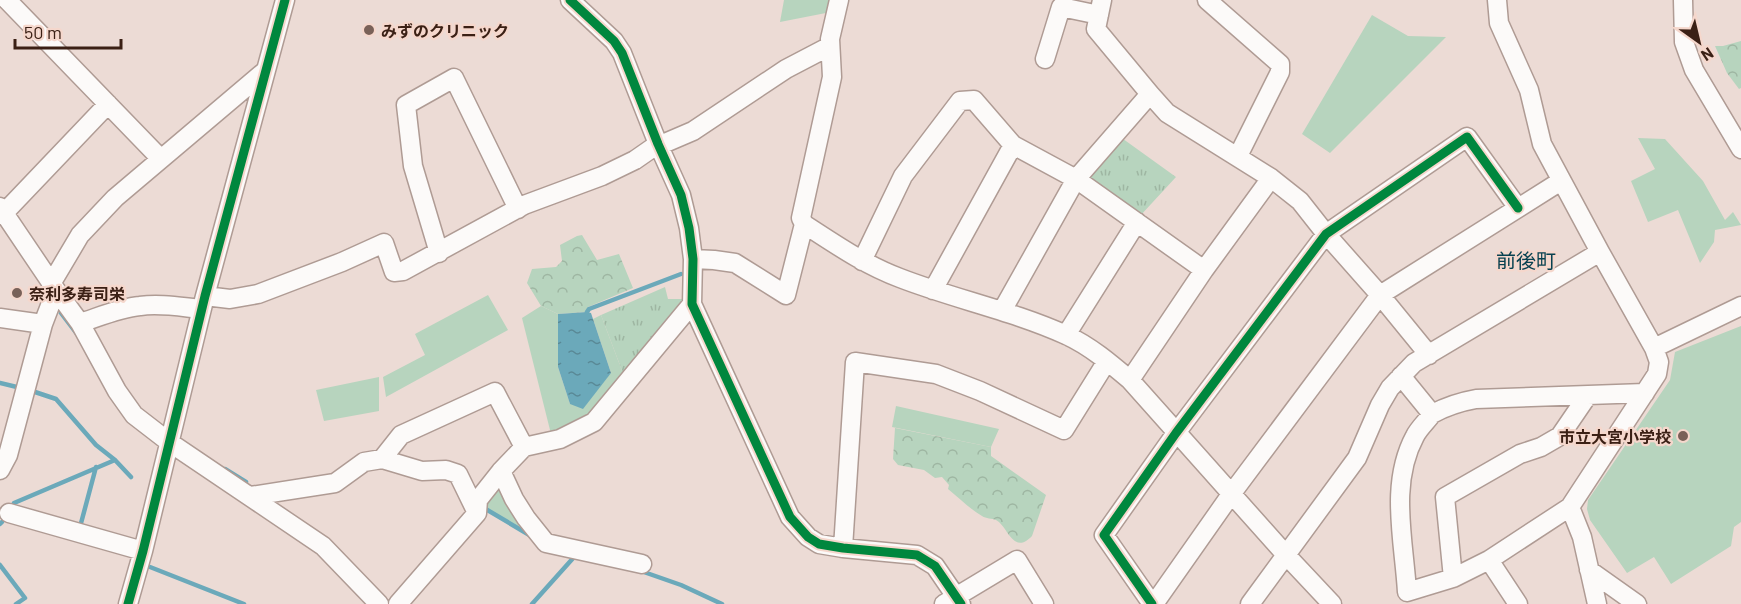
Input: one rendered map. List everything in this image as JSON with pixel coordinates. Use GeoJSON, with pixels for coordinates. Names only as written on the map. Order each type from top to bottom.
{"type":"FeatureCollection","features":[{"type":"Feature","properties":{"kind":"street"},"geometry":{"type":"LineString","coordinates":[[7,0],[161,159]]}},
{"type":"Feature","properties":{"kind":"street"},"geometry":{"type":"LineString","coordinates":[[128,604],[203,302],[285,0]]}},
{"type":"Feature","properties":{"kind":"street"},"geometry":{"type":"LineString","coordinates":[[570,0],[614,41],[622,52],[658,145],[681,195],[693,259],[692,304],[790,517],[808,537],[819,544],[917,555],[935,566],[954,602],[1017,560],[1044,604]]}},
{"type":"Feature","properties":{"kind":"street"},"geometry":{"type":"LineString","coordinates":[[839,0],[830,39],[832,76],[801,218],[804,224],[862,261],[933,290],[1066,335],[1107,361],[1130,380],[1332,604]]}},
{"type":"Feature","properties":{"kind":"street"},"geometry":{"type":"LineString","coordinates":[[1207,0],[1280,64],[1280,72],[1238,156]]}},
{"type":"Feature","properties":{"kind":"street"},"geometry":{"type":"LineString","coordinates":[[1497,0],[1499,23],[1529,90],[1542,144],[1654,348],[1659,362],[1657,374],[1645,393],[1570,507],[1489,561],[1453,578],[1407,592],[1399,497],[1402,474],[1407,454],[1416,434],[1432,414],[1447,405],[1476,399],[1645,393]]}},
{"type":"Feature","properties":{"kind":"street"},"geometry":{"type":"LineString","coordinates":[[1683,0],[1684,42],[1694,70],[1741,150]]}},
{"type":"Feature","properties":{"kind":"street"},"geometry":{"type":"LineString","coordinates":[[1045,59],[1061,6],[1101,8],[1096,28],[1167,113],[1238,156],[1300,201],[1429,355]]}},
{"type":"Feature","properties":{"kind":"street"},"geometry":{"type":"LineString","coordinates":[[80,323],[139,306],[203,302],[258,294],[342,262],[384,243],[394,272],[403,271],[518,208],[602,176],[635,160],[658,145],[693,131],[786,69],[830,46]]}},
{"type":"Feature","properties":{"kind":"street"},"geometry":{"type":"LineString","coordinates":[[0,470],[8,455],[53,287],[80,236],[114,198],[265,71]]}},
{"type":"Feature","properties":{"kind":"street"},"geometry":{"type":"LineString","coordinates":[[439,252],[414,166],[406,105],[454,78],[518,208]]}},
{"type":"Feature","properties":{"kind":"street"},"geometry":{"type":"LineString","coordinates":[[1002,312],[1076,179],[1150,94]]}},
{"type":"Feature","properties":{"kind":"street"},"geometry":{"type":"LineString","coordinates":[[862,261],[903,176],[960,101],[974,100],[1013,145],[1076,179],[1204,270]]}},
{"type":"Feature","properties":{"kind":"street"},"geometry":{"type":"LineString","coordinates":[[108,104],[1,211],[80,323],[117,391],[134,415],[169,442],[323,546],[379,604]]}},
{"type":"Feature","properties":{"kind":"street"},"geometry":{"type":"LineString","coordinates":[[1518,208],[1467,137],[1326,234],[1176,433],[1104,536],[1153,604],[1232,493],[1380,295],[1561,181]]}},
{"type":"Feature","properties":{"kind":"street"},"geometry":{"type":"LineString","coordinates":[[933,290],[1013,145]]}},
{"type":"Feature","properties":{"kind":"street"},"geometry":{"type":"LineString","coordinates":[[1130,380],[1204,270],[1271,178]]}},
{"type":"Feature","properties":{"kind":"street"},"geometry":{"type":"LineString","coordinates":[[1066,335],[1137,222]]}},
{"type":"Feature","properties":{"kind":"street"},"geometry":{"type":"LineString","coordinates":[[693,259],[735,263],[786,296],[804,224]]}},
{"type":"Feature","properties":{"kind":"street"},"geometry":{"type":"LineString","coordinates":[[1250,604],[1357,458],[1380,405],[1390,388],[1401,376],[1414,363],[1600,252]]}},
{"type":"Feature","properties":{"kind":"street"},"geometry":{"type":"LineString","coordinates":[[398,604],[477,513],[478,500],[524,447],[560,438],[594,422],[692,304]]}},
{"type":"Feature","properties":{"kind":"street"},"geometry":{"type":"LineString","coordinates":[[1654,348],[1741,306]]}},
{"type":"Feature","properties":{"kind":"street"},"geometry":{"type":"LineString","coordinates":[[0,318],[43,324]]}},
{"type":"Feature","properties":{"kind":"street"},"geometry":{"type":"LineString","coordinates":[[843,548],[855,362],[936,374],[980,391],[1064,430],[1107,361]]}},
{"type":"Feature","properties":{"kind":"street"},"geometry":{"type":"LineString","coordinates":[[1401,376],[1432,414]]}},
{"type":"Feature","properties":{"kind":"street"},"geometry":{"type":"LineString","coordinates":[[382,459],[401,435],[495,392],[524,447]]}},
{"type":"Feature","properties":{"kind":"street"},"geometry":{"type":"LineString","coordinates":[[1453,578],[1445,497],[1520,454],[1541,447],[1560,436],[1588,395]]}},
{"type":"Feature","properties":{"kind":"street"},"geometry":{"type":"LineString","coordinates":[[251,496],[335,483],[364,462],[382,459],[422,471],[446,470],[458,474],[477,513]]}},
{"type":"Feature","properties":{"kind":"street"},"geometry":{"type":"LineString","coordinates":[[501,471],[514,499],[544,548],[642,564]]}},
{"type":"Feature","properties":{"kind":"street"},"geometry":{"type":"LineString","coordinates":[[1570,507],[1582,537],[1597,604]]}},
{"type":"Feature","properties":{"kind":"street"},"geometry":{"type":"LineString","coordinates":[[9,513],[142,551]]}},
{"type":"Feature","properties":{"kind":"street"},"geometry":{"type":"LineString","coordinates":[[1489,561],[1518,604]]}},
{"type":"Feature","properties":{"kind":"street"},"geometry":{"type":"LineString","coordinates":[[1589,570],[1637,604]]}},
{"type":"Feature","properties":{"kind":"green space"},"geometry":{"type":"Polygon","coordinates":[[[784,0],[834,0],[831,12],[780,22],[784,0]]]}},
{"type":"Feature","properties":{"kind":"green space"},"geometry":{"type":"Polygon","coordinates":[[[1372,15],[1408,36],[1446,37],[1330,153],[1302,134],[1372,15]]]}},
{"type":"Feature","properties":{"kind":"green space"},"geometry":{"type":"Polygon","coordinates":[[[1741,41],[1741,88],[1739,89],[1727,73],[1715,46],[1741,41]]]}},
{"type":"Feature","properties":{"kind":"green space"},"geometry":{"type":"Polygon","coordinates":[[[1119,136],[1176,177],[1140,216],[1090,180],[1086,174],[1119,136]]]}},
{"type":"Feature","properties":{"kind":"green space"},"geometry":{"type":"Polygon","coordinates":[[[1638,138],[1665,139],[1703,181],[1725,220],[1733,212],[1741,225],[1715,230],[1714,242],[1700,263],[1678,210],[1648,222],[1631,181],[1655,169],[1638,138]]]}},
{"type":"Feature","properties":{"kind":"green space"},"geometry":{"type":"Polygon","coordinates":[[[582,235],[597,260],[619,254],[633,288],[588,307],[587,312],[558,314],[541,306],[527,283],[532,269],[556,267],[562,261],[560,245],[582,235]]]}},
{"type":"Feature","properties":{"kind":"green space"},"geometry":{"type":"Polygon","coordinates":[[[665,287],[668,299],[686,299],[624,376],[601,315],[665,287]]]}},
{"type":"Feature","properties":{"kind":"green space"},"geometry":{"type":"Polygon","coordinates":[[[488,295],[508,330],[386,397],[383,377],[425,355],[415,334],[488,295]]]}},
{"type":"Feature","properties":{"kind":"green space"},"geometry":{"type":"Polygon","coordinates":[[[541,306],[558,314],[558,367],[570,404],[611,373],[593,319],[601,315],[624,376],[589,419],[551,434],[522,318],[541,306]]]}},
{"type":"Feature","properties":{"kind":"green space","name":"市立大宮小学校"},"geometry":{"type":"Polygon","coordinates":[[[1741,326],[1741,522],[1734,527],[1731,546],[1671,584],[1654,557],[1627,573],[1590,520],[1587,509],[1588,500],[1670,380],[1675,352],[1741,326]]]}},
{"type":"Feature","properties":{"kind":"green space"},"geometry":{"type":"Polygon","coordinates":[[[379,377],[379,411],[324,421],[316,390],[379,377]]]}},
{"type":"Feature","properties":{"kind":"green space"},"geometry":{"type":"Polygon","coordinates":[[[896,406],[999,429],[991,447],[892,427],[896,406]]]}},
{"type":"Feature","properties":{"kind":"green space"},"geometry":{"type":"Polygon","coordinates":[[[895,428],[991,447],[991,456],[1046,495],[1032,536],[1020,543],[1015,541],[1000,523],[985,518],[948,489],[949,485],[942,477],[935,478],[924,470],[898,465],[893,459],[895,428]]]}},
{"type":"Feature","properties":{"kind":"green space"},"geometry":{"type":"Polygon","coordinates":[[[501,480],[541,543],[482,508],[501,480]]]}},
{"type":"Feature","properties":{"kind":"water"},"geometry":{"type":"Polygon","coordinates":[[[591,313],[611,373],[583,409],[570,404],[558,367],[558,314],[591,313]]]}},
{"type":"Feature","properties":{"kind":"waterway"},"geometry":{"type":"LineString","coordinates":[[587,312],[589,309],[681,274]]}},
{"type":"Feature","properties":{"kind":"waterway"},"geometry":{"type":"LineString","coordinates":[[61,313],[77,334]]}},
{"type":"Feature","properties":{"kind":"waterway"},"geometry":{"type":"LineString","coordinates":[[0,383],[21,388]]}},
{"type":"Feature","properties":{"kind":"waterway"},"geometry":{"type":"LineString","coordinates":[[29,390],[56,399],[96,445],[131,477]]}},
{"type":"Feature","properties":{"kind":"waterway"},"geometry":{"type":"LineString","coordinates":[[14,503],[115,460]]}},
{"type":"Feature","properties":{"kind":"waterway"},"geometry":{"type":"LineString","coordinates":[[80,527],[96,467]]}},
{"type":"Feature","properties":{"kind":"waterway"},"geometry":{"type":"LineString","coordinates":[[225,469],[246,482]]}},
{"type":"Feature","properties":{"kind":"waterway"},"geometry":{"type":"LineString","coordinates":[[484,508],[531,536]]}},
{"type":"Feature","properties":{"kind":"waterway"},"geometry":{"type":"LineString","coordinates":[[532,604],[575,556]]}},
{"type":"Feature","properties":{"kind":"waterway"},"geometry":{"type":"LineString","coordinates":[[0,565],[25,598],[16,604]]}},
{"type":"Feature","properties":{"kind":"waterway"},"geometry":{"type":"LineString","coordinates":[[150,567],[244,604]]}},
{"type":"Feature","properties":{"kind":"waterway"},"geometry":{"type":"LineString","coordinates":[[641,571],[681,585],[722,604]]}},
{"type":"Feature","properties":{"kind":"cycle path"},"geometry":{"type":"LineString","coordinates":[[128,604],[205,296],[285,0]]}},
{"type":"Feature","properties":{"kind":"cycle path"},"geometry":{"type":"LineString","coordinates":[[570,0],[614,41],[622,53],[681,195],[693,259],[692,304],[790,517],[808,537],[819,544],[917,555],[935,566],[961,604]]}},
{"type":"Feature","properties":{"kind":"cycle path"},"geometry":{"type":"LineString","coordinates":[[1152,604],[1104,535],[1176,433],[1326,234],[1467,137],[1518,208]]}},
{"type":"Feature","properties":{"kind":"place","name":"みずのクリニック"},"geometry":{"type":"Point","coordinates":[369,30]}},
{"type":"Feature","properties":{"kind":"place","name":"奈利多寿司栄"},"geometry":{"type":"Point","coordinates":[17,293]}},
{"type":"Feature","properties":{"kind":"place","name":"市立大宮小学校"},"geometry":{"type":"Point","coordinates":[1683,436]}},
{"type":"Feature","properties":{"kind":"district","name":"前後町"},"geometry":{"type":"Point","coordinates":[1526,260]}}]}
